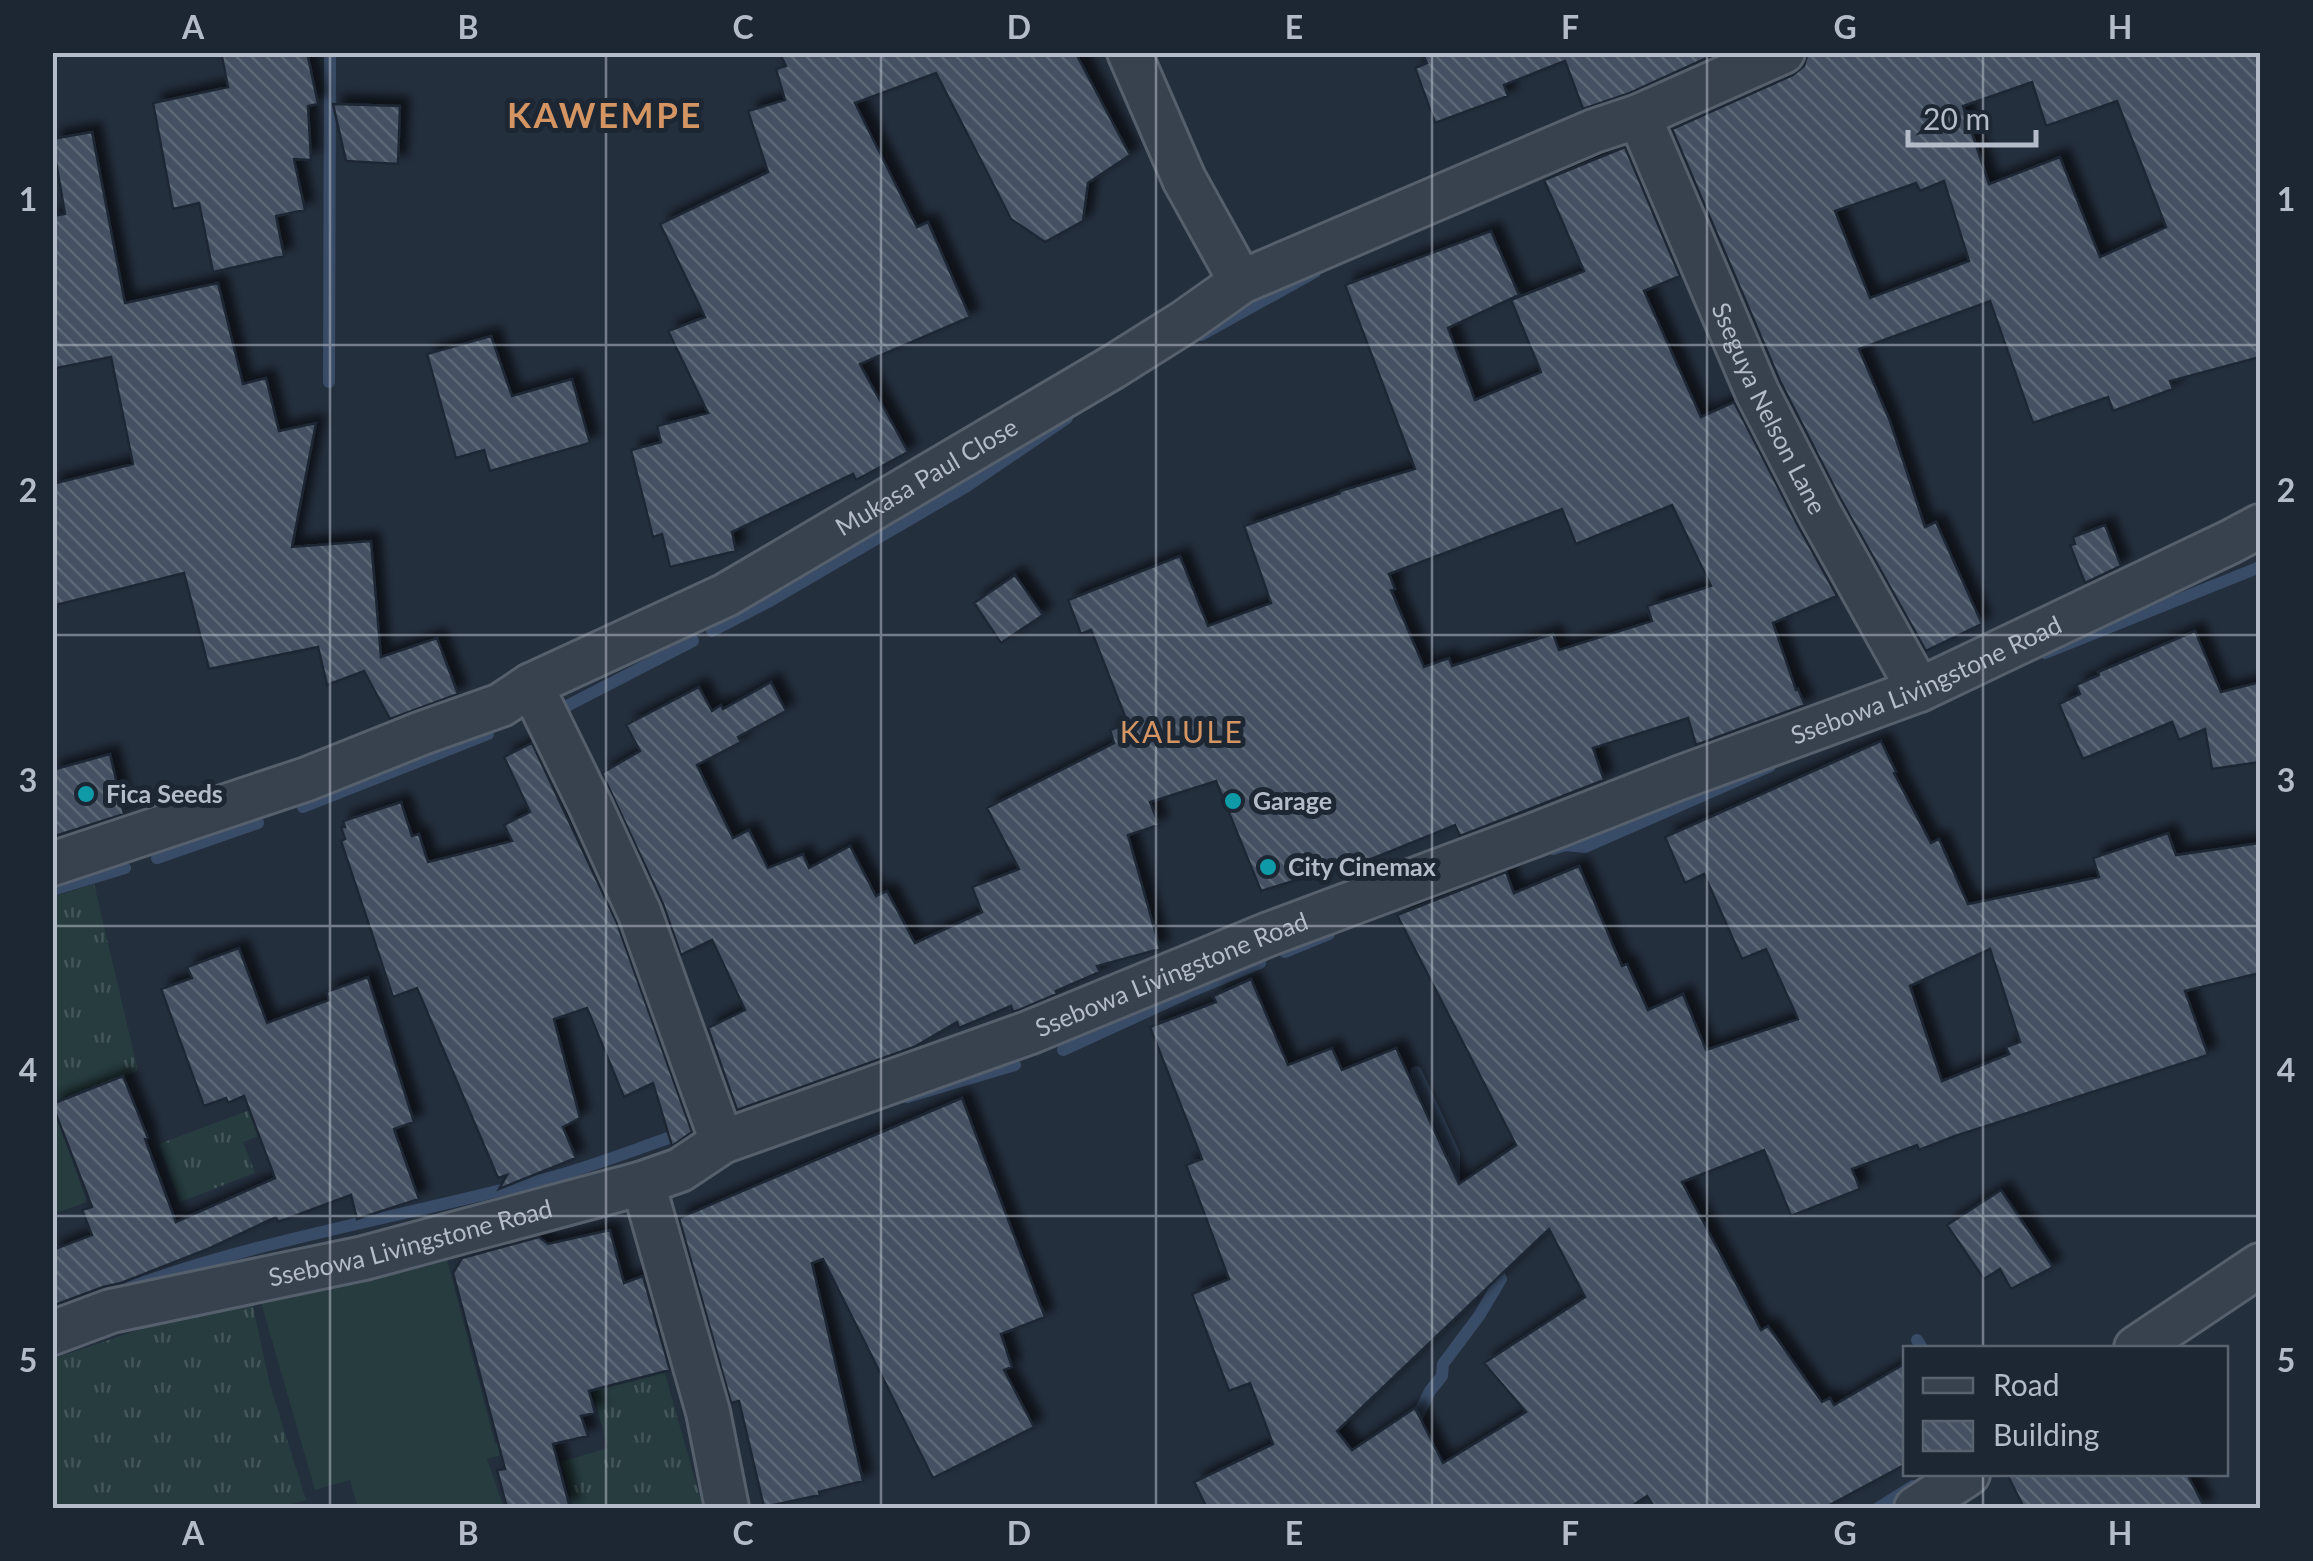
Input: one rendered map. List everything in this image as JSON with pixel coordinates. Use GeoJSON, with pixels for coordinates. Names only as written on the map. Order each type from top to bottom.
{"type":"FeatureCollection","features":[{"type":"Feature","properties":{"kind":"street"},"geometry":{"type":"LineString","coordinates":[[1130,52],[1184,179],[1241,282]]}},
{"type":"Feature","properties":{"kind":"street","name":"Mukasa Paul Close"},"geometry":{"type":"LineString","coordinates":[[52,864],[307,778],[501,705],[531,685],[726,595],[1113,367],[1241,282],[1783,52]]}},
{"type":"Feature","properties":{"kind":"street","name":"Sseguya Nelson Lane"},"geometry":{"type":"LineString","coordinates":[[1639,116],[1757,392],[1818,510],[1920,690]]}},
{"type":"Feature","properties":{"kind":"street","name":"Ssebowa Livingstone Road"},"geometry":{"type":"LineString","coordinates":[[52,1333],[111,1310],[364,1258],[680,1170],[722,1142],[1028,1032],[1268,934],[1920,690],[2260,526]]}},
{"type":"Feature","properties":{"kind":"street"},"geometry":{"type":"LineString","coordinates":[[531,685],[640,914],[722,1142]]}},
{"type":"Feature","properties":{"kind":"street"},"geometry":{"type":"LineString","coordinates":[[643,1182],[708,1412],[727,1508]]}},
{"type":"Feature","properties":{"kind":"street"},"geometry":{"type":"LineString","coordinates":[[2139,1346],[2260,1265]]}},
{"type":"Feature","properties":{"kind":"street"},"geometry":{"type":"LineString","coordinates":[[1916,1508],[1965,1476]]}},
{"type":"Feature","properties":{"kind":"green space"},"geometry":{"type":"Polygon","coordinates":[[[94,884],[138,1071],[56,1100],[53,897],[94,884]]]}},
{"type":"Feature","properties":{"kind":"green space"},"geometry":{"type":"Polygon","coordinates":[[[52,1103],[87,1202],[53,1214],[52,1214],[52,1103]]]}},
{"type":"Feature","properties":{"kind":"green space"},"geometry":{"type":"Polygon","coordinates":[[[269,1103],[279,1128],[243,1142],[255,1173],[180,1202],[159,1144],[269,1103]]]}},
{"type":"Feature","properties":{"kind":"green space"},"geometry":{"type":"Polygon","coordinates":[[[444,1248],[495,1443],[506,1444],[509,1453],[487,1459],[504,1508],[358,1508],[350,1480],[315,1490],[260,1299],[444,1248]]]}},
{"type":"Feature","properties":{"kind":"green space"},"geometry":{"type":"Polygon","coordinates":[[[250,1293],[270,1385],[306,1500],[278,1508],[53,1508],[52,1359],[250,1293]]]}},
{"type":"Feature","properties":{"kind":"green space"},"geometry":{"type":"Polygon","coordinates":[[[647,1310],[703,1508],[574,1508],[561,1462],[608,1448],[575,1330],[647,1310]]]}},
{"type":"Feature","properties":{"kind":"building"},"geometry":{"type":"Polygon","coordinates":[[[221,52],[307,52],[318,104],[308,106],[311,160],[294,159],[305,210],[276,216],[284,256],[213,272],[199,203],[173,209],[153,103],[228,87],[221,52]]]}},
{"type":"Feature","properties":{"kind":"building"},"geometry":{"type":"Polygon","coordinates":[[[779,52],[1075,52],[1130,155],[1088,183],[1083,221],[1045,242],[1011,219],[936,73],[855,103],[917,227],[928,222],[970,317],[860,364],[908,452],[856,480],[853,474],[732,532],[736,551],[670,567],[662,534],[653,537],[631,450],[661,442],[657,426],[708,413],[668,331],[705,317],[660,224],[768,172],[748,111],[785,100],[776,69],[786,66],[779,52]]]}},
{"type":"Feature","properties":{"kind":"building"},"geometry":{"type":"Polygon","coordinates":[[[1422,52],[1720,52],[1630,93],[1583,109],[1565,61],[1504,85],[1508,96],[1435,123],[1415,68],[1427,63],[1422,52]]]}},
{"type":"Feature","properties":{"kind":"building"},"geometry":{"type":"Polygon","coordinates":[[[1808,52],[2260,52],[2260,357],[2170,381],[2173,389],[2113,411],[2108,397],[2033,423],[1990,301],[1859,349],[1890,421],[1925,527],[1936,522],[1982,624],[1926,651],[1780,381],[1672,129],[1793,75],[1804,66],[1808,52]],[[2032,82],[1963,106],[1989,184],[2060,157],[2100,257],[2166,227],[2117,101],[2046,126],[2032,82]],[[1944,181],[1920,191],[1916,183],[1835,211],[1870,298],[1969,261],[1944,181]]]}},
{"type":"Feature","properties":{"kind":"building"},"geometry":{"type":"Polygon","coordinates":[[[333,104],[400,106],[398,164],[346,161],[333,104]]]}},
{"type":"Feature","properties":{"kind":"building"},"geometry":{"type":"Polygon","coordinates":[[[92,132],[125,303],[218,283],[243,384],[266,378],[279,431],[316,423],[292,547],[371,541],[381,657],[437,638],[458,694],[390,719],[364,671],[327,685],[318,647],[209,669],[184,573],[52,606],[52,484],[133,464],[111,357],[52,369],[52,216],[65,214],[52,139],[92,132]]]}},
{"type":"Feature","properties":{"kind":"building"},"geometry":{"type":"Polygon","coordinates":[[[1625,147],[1680,276],[1644,291],[1701,417],[1734,402],[1837,596],[1773,623],[1805,705],[1696,745],[1688,718],[1593,748],[1604,780],[1460,836],[1455,825],[1359,864],[1358,861],[1261,891],[1216,781],[1150,802],[1159,825],[1128,835],[1160,949],[1097,966],[1100,972],[1019,1010],[1013,1012],[1011,1006],[959,1028],[957,1022],[914,1047],[737,1110],[708,1028],[745,1010],[712,940],[681,955],[663,904],[602,773],[640,751],[626,725],[699,687],[712,711],[721,705],[723,709],[771,682],[786,711],[738,737],[741,742],[697,765],[733,838],[749,830],[768,868],[803,854],[809,868],[850,846],[876,896],[887,891],[915,943],[982,912],[972,887],[1019,869],[987,808],[1114,743],[1110,730],[1128,724],[1091,630],[1081,634],[1068,600],[1180,556],[1208,626],[1271,603],[1244,526],[1415,469],[1345,285],[1491,231],[1519,295],[1448,328],[1475,400],[1541,372],[1511,300],[1584,271],[1544,180],[1625,147]],[[1672,505],[1576,544],[1562,509],[1389,574],[1395,589],[1391,590],[1424,667],[1449,658],[1452,666],[1553,634],[1559,650],[1652,621],[1647,606],[1711,586],[1672,505]]]}},
{"type":"Feature","properties":{"kind":"building"},"geometry":{"type":"Polygon","coordinates":[[[491,336],[512,396],[572,379],[590,443],[490,471],[484,450],[456,458],[427,354],[491,336]]]}},
{"type":"Feature","properties":{"kind":"building"},"geometry":{"type":"Polygon","coordinates":[[[2105,525],[2121,566],[2085,583],[2070,545],[2075,544],[2073,537],[2105,525]]]}},
{"type":"Feature","properties":{"kind":"building"},"geometry":{"type":"Polygon","coordinates":[[[1015,575],[1043,615],[1001,643],[974,603],[1015,575]]]}},
{"type":"Feature","properties":{"kind":"building"},"geometry":{"type":"Polygon","coordinates":[[[2195,631],[2221,692],[2260,682],[2260,762],[2212,769],[2205,729],[2179,740],[2172,722],[2083,759],[2059,704],[2080,694],[2076,685],[2099,675],[2098,672],[2195,631]]]}},
{"type":"Feature","properties":{"kind":"building"},"geometry":{"type":"Polygon","coordinates":[[[1881,741],[1931,843],[1939,839],[1968,904],[2099,877],[2093,858],[2168,833],[2176,855],[2260,843],[2260,973],[2185,991],[2208,1055],[1919,1150],[1917,1145],[1852,1169],[1860,1189],[1791,1216],[1764,1150],[1682,1182],[1761,1330],[1768,1326],[1822,1402],[1830,1398],[1834,1405],[1903,1365],[1903,1466],[1824,1508],[1655,1508],[1647,1496],[1629,1508],[1207,1508],[1194,1482],[1273,1444],[1250,1383],[1229,1391],[1192,1294],[1229,1279],[1186,1165],[1202,1159],[1150,1027],[1216,1002],[1213,996],[1251,979],[1288,1065],[1332,1048],[1342,1070],[1396,1048],[1459,1184],[1516,1145],[1397,915],[1506,872],[1514,893],[1579,866],[1622,966],[1627,964],[1648,1010],[1683,994],[1706,1050],[1798,1019],[1766,949],[1742,959],[1704,874],[1685,883],[1665,837],[1881,741]],[[1990,949],[1910,986],[1942,1081],[2009,1054],[2006,1047],[2020,1042],[1990,949]],[[1549,1229],[1337,1431],[1352,1450],[1415,1408],[1443,1463],[1526,1412],[1484,1363],[1585,1297],[1549,1229]]]}},
{"type":"Feature","properties":{"kind":"building"},"geometry":{"type":"Polygon","coordinates":[[[532,743],[617,923],[692,1132],[672,1146],[653,1083],[624,1097],[587,1008],[554,1019],[580,1118],[563,1127],[576,1158],[499,1189],[507,1175],[498,1178],[417,988],[393,997],[341,841],[345,839],[341,827],[345,827],[343,821],[401,802],[412,836],[419,834],[428,862],[512,841],[504,825],[530,812],[504,757],[532,743]]]}},
{"type":"Feature","properties":{"kind":"building","name":"Fica Seeds"},"geometry":{"type":"Polygon","coordinates":[[[110,754],[124,814],[52,837],[52,770],[110,754]]]}},
{"type":"Feature","properties":{"kind":"building"},"geometry":{"type":"Polygon","coordinates":[[[239,948],[267,1023],[329,1000],[326,992],[368,977],[414,1122],[394,1129],[419,1199],[357,1219],[351,1195],[278,1222],[276,1217],[208,1249],[52,1306],[52,1250],[92,1235],[82,1210],[92,1207],[52,1104],[123,1076],[176,1222],[275,1178],[244,1096],[204,1106],[161,989],[192,978],[187,967],[239,948]]]}},
{"type":"Feature","properties":{"kind":"building"},"geometry":{"type":"Polygon","coordinates":[[[962,1098],[1045,1317],[1001,1334],[1012,1367],[1004,1370],[1034,1427],[933,1478],[823,1259],[812,1263],[863,1481],[764,1507],[739,1401],[731,1403],[679,1218],[962,1098]]]}},
{"type":"Feature","properties":{"kind":"building"},"geometry":{"type":"Polygon","coordinates":[[[2001,1190],[2053,1267],[2011,1289],[2000,1269],[1984,1279],[1947,1225],[2001,1190]]]}},
{"type":"Feature","properties":{"kind":"building"},"geometry":{"type":"Polygon","coordinates":[[[610,1230],[624,1283],[643,1276],[670,1370],[589,1391],[595,1413],[581,1416],[588,1436],[553,1444],[570,1508],[507,1508],[497,1470],[505,1469],[453,1273],[462,1258],[539,1237],[548,1244],[610,1230]]]}},
{"type":"Feature","properties":{"kind":"building"},"geometry":{"type":"Polygon","coordinates":[[[2008,1476],[2188,1476],[2205,1508],[2024,1508],[2008,1476]]]}},
{"type":"Feature","properties":{"kind":"waterway"},"geometry":{"type":"LineString","coordinates":[[329,382],[330,52]]}},
{"type":"Feature","properties":{"kind":"waterway"},"geometry":{"type":"LineString","coordinates":[[1201,335],[1315,272]]}},
{"type":"Feature","properties":{"kind":"waterway"},"geometry":{"type":"LineString","coordinates":[[712,631],[967,486],[1067,418]]}},
{"type":"Feature","properties":{"kind":"waterway"},"geometry":{"type":"LineString","coordinates":[[2045,653],[2260,567]]}},
{"type":"Feature","properties":{"kind":"waterway"},"geometry":{"type":"LineString","coordinates":[[561,709],[693,641]]}},
{"type":"Feature","properties":{"kind":"waterway"},"geometry":{"type":"LineString","coordinates":[[303,807],[488,734]]}},
{"type":"Feature","properties":{"kind":"waterway"},"geometry":{"type":"LineString","coordinates":[[1553,849],[1565,845],[1585,847],[1770,766]]}},
{"type":"Feature","properties":{"kind":"waterway"},"geometry":{"type":"LineString","coordinates":[[157,858],[258,823]]}},
{"type":"Feature","properties":{"kind":"waterway"},"geometry":{"type":"LineString","coordinates":[[52,890],[125,868]]}},
{"type":"Feature","properties":{"kind":"waterway"},"geometry":{"type":"LineString","coordinates":[[1285,952],[1329,934]]}},
{"type":"Feature","properties":{"kind":"waterway"},"geometry":{"type":"LineString","coordinates":[[1063,1050],[1260,963]]}},
{"type":"Feature","properties":{"kind":"waterway"},"geometry":{"type":"LineString","coordinates":[[907,1097],[1015,1065]]}},
{"type":"Feature","properties":{"kind":"waterway"},"geometry":{"type":"LineString","coordinates":[[1416,1072],[1454,1154],[1454,1183],[1458,1190]]}},
{"type":"Feature","properties":{"kind":"waterway"},"geometry":{"type":"LineString","coordinates":[[130,1287],[284,1241],[563,1174],[683,1133]]}},
{"type":"Feature","properties":{"kind":"waterway"},"geometry":{"type":"LineString","coordinates":[[1412,1428],[1442,1376],[1443,1364],[1501,1279],[1492,1263]]}},
{"type":"Feature","properties":{"kind":"waterway"},"geometry":{"type":"LineString","coordinates":[[1917,1340],[1921,1346]]}},
{"type":"Feature","properties":{"kind":"waterway"},"geometry":{"type":"LineString","coordinates":[[1878,1508],[1913,1486]]}},
{"type":"Feature","properties":{"kind":"place","name":"Fica Seeds"},"geometry":{"type":"Point","coordinates":[86,794]}},
{"type":"Feature","properties":{"kind":"place","name":"Garage"},"geometry":{"type":"Point","coordinates":[1233,801]}},
{"type":"Feature","properties":{"kind":"place","name":"City Cinemax"},"geometry":{"type":"Point","coordinates":[1268,867]}},
{"type":"Feature","properties":{"kind":"district","name":"KAWEMPE"},"geometry":{"type":"Point","coordinates":[605,116]}},
{"type":"Feature","properties":{"kind":"district","name":"KALULE"},"geometry":{"type":"Point","coordinates":[1182,733]}}]}
